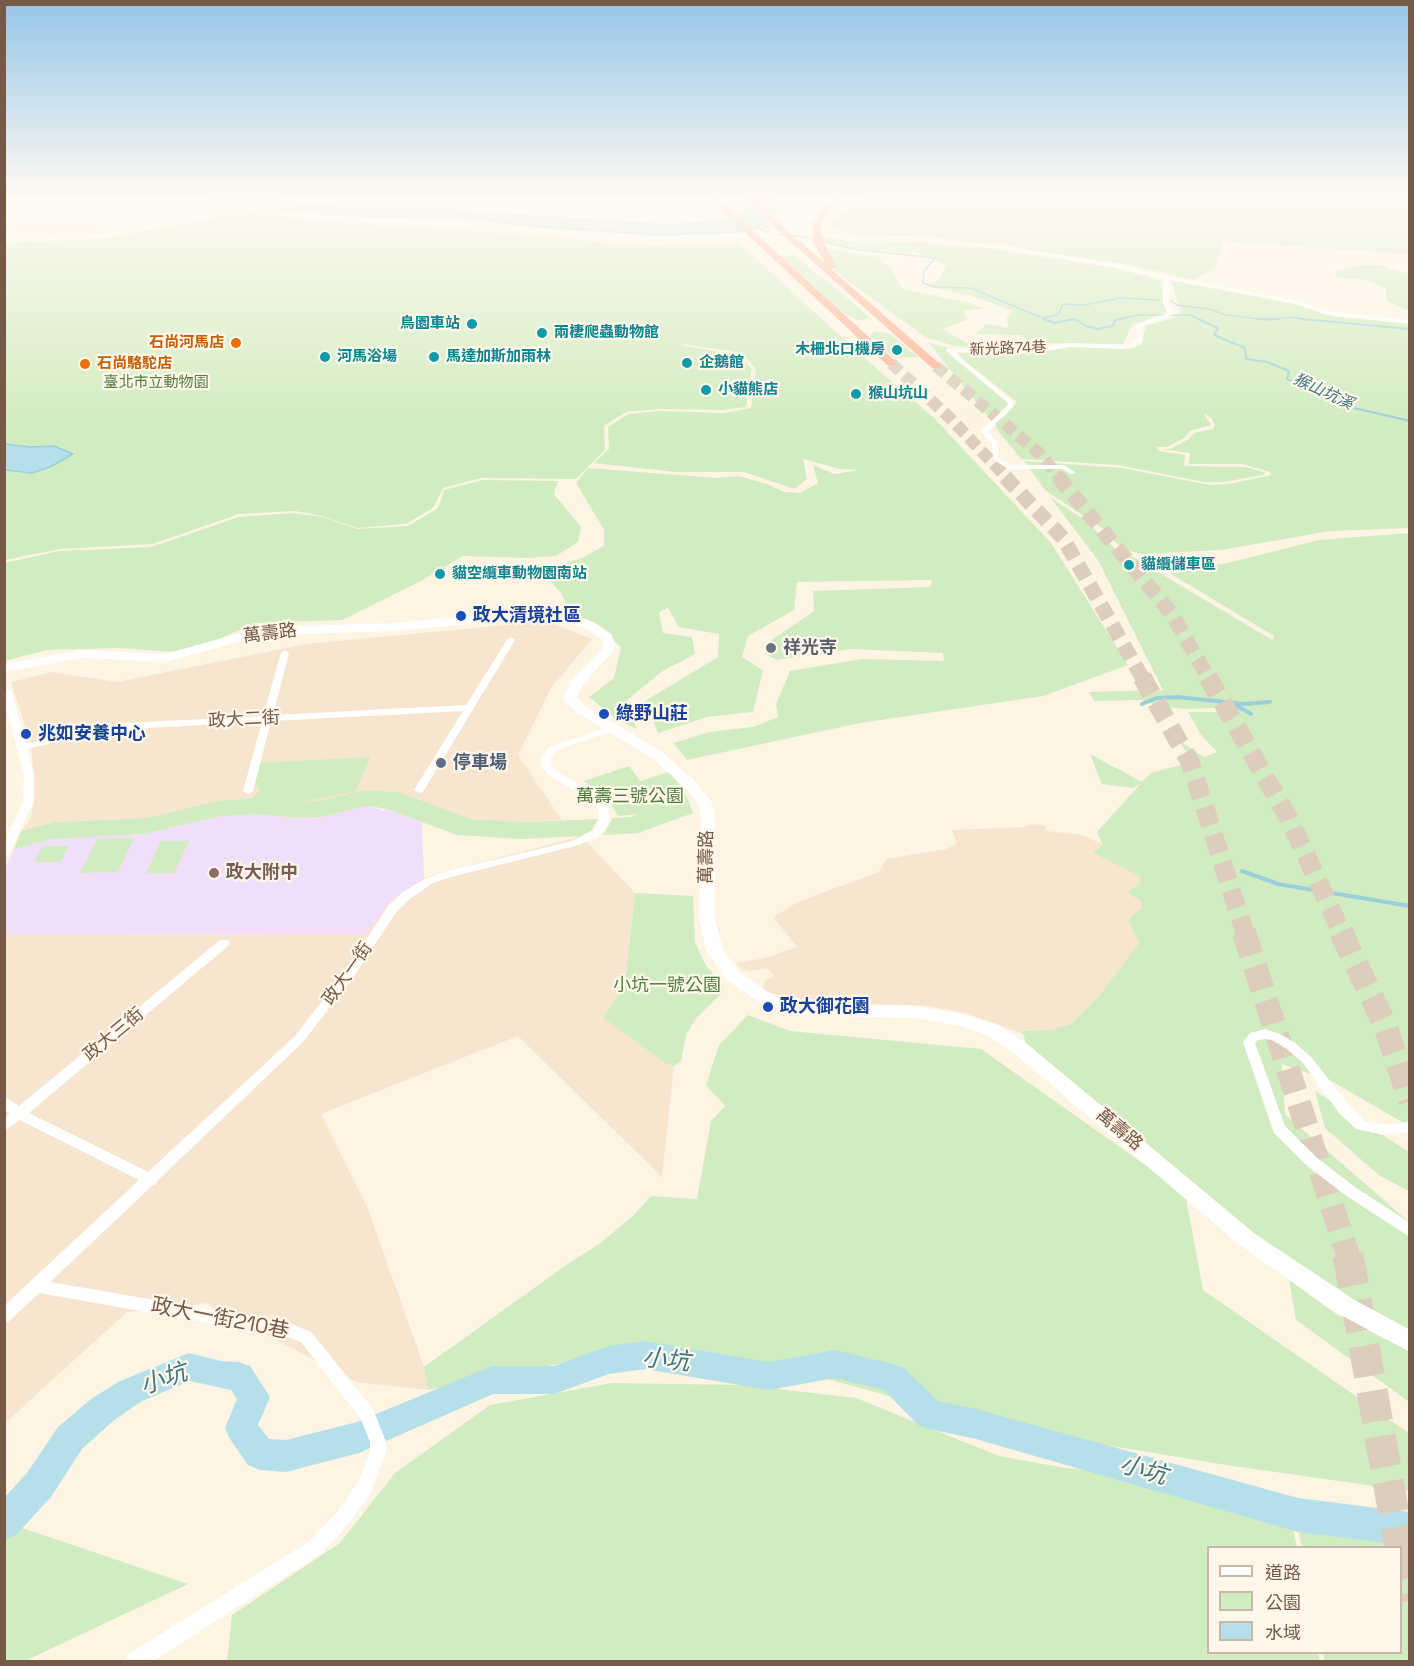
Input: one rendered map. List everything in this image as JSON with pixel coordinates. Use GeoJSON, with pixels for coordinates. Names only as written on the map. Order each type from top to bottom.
{"type":"FeatureCollection","features":[{"type":"Feature","properties":{"kind":"highway"},"geometry":{"type":"LineString","coordinates":[[797,273],[864,327],[891,363]]}},
{"type":"Feature","properties":{"kind":"highway"},"geometry":{"type":"LineString","coordinates":[[832,273],[936,366]]}},
{"type":"Feature","properties":{"kind":"highway"},"geometry":{"type":"LineString","coordinates":[[835,273],[839,279]]}},
{"type":"Feature","properties":{"kind":"highway"},"geometry":{"type":"LineString","coordinates":[[864,327],[889,324]]}},
{"type":"Feature","properties":{"kind":"street"},"geometry":{"type":"LineString","coordinates":[[1145,273],[1298,303],[1327,313],[1410,322]]}},
{"type":"Feature","properties":{"kind":"street","name":"新光路74巷"},"geometry":{"type":"LineString","coordinates":[[1072,473],[1064,467],[1009,467],[999,461],[995,456],[995,444],[984,431],[1010,407],[1011,403],[948,350],[1031,351],[1085,344],[1127,347],[1140,340],[1138,326],[1170,315],[1166,303],[1166,278]]}},
{"type":"Feature","properties":{"kind":"street","name":"萬壽路"},"geometry":{"type":"LineString","coordinates":[[4,668],[82,654],[165,658],[248,635],[275,631],[378,628],[544,614],[590,625],[609,640],[609,649],[577,682],[570,698],[579,708],[657,755],[691,785],[705,803],[708,817],[707,919],[710,936],[722,962],[744,985],[762,996],[793,1009],[916,1012],[962,1020],[993,1030],[1047,1070],[1248,1240],[1345,1306],[1410,1342]]}},
{"type":"Feature","properties":{"kind":"street"},"geometry":{"type":"LineString","coordinates":[[419,790],[511,640]]}},
{"type":"Feature","properties":{"kind":"street"},"geometry":{"type":"LineString","coordinates":[[248,791],[285,653]]}},
{"type":"Feature","properties":{"kind":"street"},"geometry":{"type":"LineString","coordinates":[[4,854],[28,803],[29,774],[7,692]]}},
{"type":"Feature","properties":{"kind":"street","name":"政大二街"},"geometry":{"type":"LineString","coordinates":[[21,748],[109,728],[469,708]]}},
{"type":"Feature","properties":{"kind":"street","name":"政大一街"},"geometry":{"type":"LineString","coordinates":[[4,1316],[298,1040],[348,976],[393,908],[407,895],[429,881],[448,873],[575,843],[597,832],[604,823],[603,808],[592,797],[551,772],[546,766],[546,758],[552,749],[614,728]]}},
{"type":"Feature","properties":{"kind":"street","name":"政大三街"},"geometry":{"type":"LineString","coordinates":[[4,1126],[224,943]]}},
{"type":"Feature","properties":{"kind":"street"},"geometry":{"type":"LineString","coordinates":[[1410,1127],[1384,1130],[1361,1125],[1344,1109],[1307,1060],[1291,1046],[1276,1037],[1265,1034],[1254,1036],[1249,1042],[1279,1129],[1311,1161],[1350,1191],[1410,1231]]}},
{"type":"Feature","properties":{"kind":"street"},"geometry":{"type":"LineString","coordinates":[[4,1101],[19,1114],[151,1180]]}},
{"type":"Feature","properties":{"kind":"street","name":"政大一街210巷"},"geometry":{"type":"LineString","coordinates":[[37,1286],[289,1330],[306,1337],[367,1414],[378,1442],[378,1451],[365,1486],[344,1518],[316,1547],[134,1662]]}},
{"type":"Feature","properties":{"kind":"shaded area"},"geometry":{"type":"Polygon","coordinates":[[[548,621],[592,639],[551,688],[518,755],[562,820],[527,822],[469,819],[399,792],[364,790],[306,802],[263,797],[218,801],[146,818],[55,822],[21,831],[31,818],[35,795],[31,744],[11,682],[52,672],[117,682],[306,644],[548,621]]]}},
{"type":"Feature","properties":{"kind":"shaded area","name":"政大附中"},"geometry":{"type":"Polygon","coordinates":[[[368,806],[384,811],[387,809],[422,822],[424,878],[391,901],[366,934],[5,935],[5,869],[14,849],[53,839],[144,834],[217,817],[255,814],[299,818],[321,817],[368,806]]]}},
{"type":"Feature","properties":{"kind":"shaded area","name":"政大御花園"},"geometry":{"type":"Polygon","coordinates":[[[1034,824],[1045,826],[1047,831],[1083,835],[1103,845],[1094,853],[1139,876],[1141,881],[1140,900],[1143,907],[1128,920],[1139,943],[1099,996],[1071,1024],[1049,1030],[1023,1031],[1023,1034],[965,1013],[927,1006],[799,1002],[763,989],[765,981],[774,976],[767,968],[750,971],[742,969],[736,963],[765,958],[797,947],[773,917],[800,901],[879,872],[886,859],[947,849],[957,843],[952,830],[1024,827],[1034,824]]]}},
{"type":"Feature","properties":{"kind":"shaded area"},"geometry":{"type":"Polygon","coordinates":[[[581,836],[635,893],[625,984],[603,1018],[674,1066],[662,1177],[518,1036],[321,1114],[368,1209],[424,1367],[428,1390],[356,1382],[206,1303],[127,1312],[5,1423],[5,935],[366,934],[391,901],[424,878],[581,836]]]}},
{"type":"Feature","properties":{"kind":"green space","name":"臺北市立動物園"},"geometry":{"type":"Polygon","coordinates":[[[5,273],[771,273],[935,419],[1051,543],[1128,665],[1043,696],[860,723],[687,760],[673,743],[710,732],[753,727],[778,717],[776,704],[790,671],[862,659],[944,661],[943,653],[851,649],[777,660],[765,654],[766,644],[814,611],[813,591],[930,587],[932,580],[797,582],[794,610],[748,636],[742,657],[763,670],[753,712],[707,717],[658,733],[645,701],[718,657],[719,634],[679,627],[668,608],[659,612],[663,633],[692,637],[695,654],[661,672],[625,702],[637,729],[617,720],[589,697],[614,678],[621,647],[597,626],[568,608],[561,593],[550,581],[533,571],[580,559],[604,546],[604,530],[576,483],[588,468],[716,478],[739,476],[767,484],[784,492],[800,493],[818,483],[813,465],[834,474],[860,470],[840,469],[803,459],[807,479],[795,489],[744,472],[676,472],[594,463],[609,449],[608,427],[628,414],[660,411],[724,413],[751,408],[756,369],[742,353],[684,344],[679,345],[738,355],[752,369],[746,407],[722,410],[660,409],[626,412],[604,426],[605,450],[576,479],[481,478],[443,488],[433,508],[406,524],[357,528],[322,516],[295,511],[239,514],[153,544],[60,549],[5,560],[5,273]]]}},
{"type":"Feature","properties":{"kind":"green space"},"geometry":{"type":"Polygon","coordinates":[[[800,273],[816,273],[869,318],[857,320],[842,312],[800,273]]]}},
{"type":"Feature","properties":{"kind":"green space"},"geometry":{"type":"Polygon","coordinates":[[[837,273],[894,273],[902,289],[970,303],[984,309],[963,310],[967,320],[942,329],[976,348],[955,346],[925,337],[837,273]]]}},
{"type":"Feature","properties":{"kind":"green space"},"geometry":{"type":"Polygon","coordinates":[[[942,273],[1132,273],[1160,280],[1167,312],[1132,325],[1123,344],[1032,343],[1021,335],[976,334],[986,324],[1008,328],[1007,317],[1013,311],[972,296],[926,286],[939,280],[942,273]]]}},
{"type":"Feature","properties":{"kind":"green space"},"geometry":{"type":"Polygon","coordinates":[[[1163,273],[1207,273],[1194,280],[1163,273]]]}},
{"type":"Feature","properties":{"kind":"green space"},"geometry":{"type":"Polygon","coordinates":[[[1335,273],[1409,274],[1409,311],[1387,301],[1385,288],[1365,280],[1336,277],[1335,273]]]}},
{"type":"Feature","properties":{"kind":"green space"},"geometry":{"type":"Polygon","coordinates":[[[1171,280],[1290,303],[1338,317],[1409,323],[1409,528],[1330,531],[1221,550],[1142,554],[1122,549],[1102,528],[1046,491],[1024,461],[1122,468],[1210,485],[1229,484],[1271,475],[1270,472],[1242,464],[1189,464],[1190,453],[1161,449],[1170,449],[1189,439],[1194,433],[1213,429],[1215,425],[1211,418],[1203,412],[1211,425],[1190,431],[1184,438],[1167,447],[1157,447],[1159,451],[1185,455],[1184,465],[1186,466],[1245,467],[1265,472],[1263,475],[1224,482],[1204,482],[1118,465],[1021,459],[995,427],[1017,402],[962,359],[958,352],[1000,354],[1039,352],[1076,346],[1130,349],[1141,345],[1146,326],[1181,313],[1171,280]]]}},
{"type":"Feature","properties":{"kind":"green space"},"geometry":{"type":"Polygon","coordinates":[[[875,331],[890,334],[918,357],[894,358],[870,336],[875,331]]]}},
{"type":"Feature","properties":{"kind":"green space"},"geometry":{"type":"Polygon","coordinates":[[[928,342],[951,349],[954,358],[1012,402],[993,423],[928,342]]]}},
{"type":"Feature","properties":{"kind":"green space"},"geometry":{"type":"Polygon","coordinates":[[[482,480],[558,481],[554,494],[581,527],[578,542],[556,556],[526,558],[463,556],[421,581],[342,620],[255,623],[188,653],[120,648],[47,650],[5,661],[4,563],[59,551],[151,547],[239,517],[293,513],[323,517],[357,529],[408,526],[438,508],[444,490],[482,480]]]}},
{"type":"Feature","properties":{"kind":"green space"},"geometry":{"type":"Polygon","coordinates":[[[1050,497],[1083,519],[1119,552],[1128,554],[1272,640],[1274,636],[1171,574],[1232,562],[1319,540],[1409,533],[1409,1126],[1333,1082],[1282,1064],[1285,1114],[1409,1222],[1409,1337],[1303,1274],[1026,1043],[1022,1031],[1049,1030],[1071,1024],[1099,996],[1139,943],[1128,920],[1143,907],[1140,900],[1127,893],[1141,882],[1139,876],[1093,853],[1103,845],[1097,832],[1141,783],[1133,788],[1102,784],[1090,754],[1142,782],[1151,773],[1191,762],[1180,741],[1204,757],[1217,752],[1202,736],[1188,712],[1220,712],[1233,708],[1229,705],[1186,709],[1157,706],[1143,700],[1094,701],[1089,692],[1163,690],[1098,560],[1050,497]]]}},
{"type":"Feature","properties":{"kind":"green space"},"geometry":{"type":"Polygon","coordinates":[[[370,757],[356,791],[303,802],[319,801],[364,790],[399,792],[470,819],[527,822],[598,819],[592,830],[581,836],[523,839],[457,835],[387,809],[368,806],[321,817],[299,818],[255,814],[217,817],[144,834],[53,839],[14,849],[21,831],[55,822],[146,818],[218,801],[251,798],[261,790],[255,784],[260,763],[370,757]]]}},
{"type":"Feature","properties":{"kind":"green space","name":"萬壽三號公園"},"geometry":{"type":"Polygon","coordinates":[[[629,766],[640,781],[669,772],[684,790],[693,813],[638,833],[603,835],[613,818],[631,817],[638,814],[618,816],[607,797],[584,781],[629,766]]]}},
{"type":"Feature","properties":{"kind":"green space"},"geometry":{"type":"Polygon","coordinates":[[[134,838],[118,872],[80,873],[97,839],[134,838]]]}},
{"type":"Feature","properties":{"kind":"green space"},"geometry":{"type":"Polygon","coordinates":[[[161,841],[189,841],[174,873],[146,873],[161,841]]]}},
{"type":"Feature","properties":{"kind":"green space"},"geometry":{"type":"Polygon","coordinates":[[[43,846],[69,846],[60,862],[34,862],[43,846]]]}},
{"type":"Feature","properties":{"kind":"green space","name":"小坑一號公園"},"geometry":{"type":"Polygon","coordinates":[[[635,893],[693,896],[695,942],[705,964],[723,986],[721,994],[696,1018],[686,1035],[681,1061],[674,1066],[667,1064],[603,1018],[625,984],[635,893]]]}},
{"type":"Feature","properties":{"kind":"green space"},"geometry":{"type":"Polygon","coordinates":[[[748,1015],[790,1031],[981,1049],[1185,1193],[1203,1290],[1409,1433],[1409,1491],[1226,1465],[1009,1429],[784,1367],[632,1349],[428,1390],[424,1367],[599,1244],[632,1217],[651,1196],[697,1199],[711,1121],[725,1106],[706,1085],[719,1045],[748,1015]]]}},
{"type":"Feature","properties":{"kind":"green space"},"geometry":{"type":"Polygon","coordinates":[[[1315,1091],[1409,1152],[1409,1191],[1380,1176],[1325,1128],[1315,1091]]]}},
{"type":"Feature","properties":{"kind":"green space"},"geometry":{"type":"Polygon","coordinates":[[[1289,1280],[1336,1314],[1409,1351],[1409,1402],[1296,1320],[1289,1280]]]}},
{"type":"Feature","properties":{"kind":"green space"},"geometry":{"type":"Polygon","coordinates":[[[612,1383],[743,1385],[856,1398],[999,1456],[1060,1467],[1286,1496],[1297,1546],[1207,1546],[1207,1654],[1318,1654],[1320,1661],[227,1661],[232,1615],[340,1543],[395,1473],[490,1405],[612,1383]]]}},
{"type":"Feature","properties":{"kind":"green space"},"geometry":{"type":"Polygon","coordinates":[[[1291,1497],[1409,1521],[1409,1661],[1325,1661],[1323,1654],[1402,1654],[1402,1546],[1302,1546],[1291,1497]]]}},
{"type":"Feature","properties":{"kind":"green space"},"geometry":{"type":"Polygon","coordinates":[[[5,1522],[188,1584],[25,1661],[5,1661],[5,1522]]]}},
{"type":"Feature","properties":{"kind":"water"},"geometry":{"type":"Polygon","coordinates":[[[5,444],[30,447],[54,446],[73,454],[50,467],[32,473],[5,470],[5,444]]]}},
{"type":"Feature","properties":{"kind":"waterway","name":"猴山坑溪"},"geometry":{"type":"LineString","coordinates":[[924,273],[923,283],[935,287],[971,288],[1042,318]]}},
{"type":"Feature","properties":{"kind":"waterway"},"geometry":{"type":"LineString","coordinates":[[1042,318],[1058,315],[1063,304],[1084,305],[1120,298],[1159,300]]}},
{"type":"Feature","properties":{"kind":"waterway"},"geometry":{"type":"LineString","coordinates":[[1171,301],[1177,305],[1209,309],[1226,315],[1260,319]]}},
{"type":"Feature","properties":{"kind":"waterway","name":"猴山坑溪"},"geometry":{"type":"LineString","coordinates":[[1115,320],[1139,315],[1190,315],[1201,320]]}},
{"type":"Feature","properties":{"kind":"waterway"},"geometry":{"type":"LineString","coordinates":[[1276,319],[1291,317],[1310,320]]}},
{"type":"Feature","properties":{"kind":"waterway","name":"猴山坑溪"},"geometry":{"type":"LineString","coordinates":[[1042,318],[1047,320]]}},
{"type":"Feature","properties":{"kind":"waterway","name":"猴山坑溪"},"geometry":{"type":"LineString","coordinates":[[1044,319],[1054,323],[1070,320]]}},
{"type":"Feature","properties":{"kind":"waterway","name":"猴山坑溪"},"geometry":{"type":"LineString","coordinates":[[1115,320],[1122,319]]}},
{"type":"Feature","properties":{"kind":"waterway","name":"猴山坑溪"},"geometry":{"type":"LineString","coordinates":[[1198,319],[1218,328],[1214,335],[1245,348],[1246,359],[1267,362],[1289,371],[1287,379],[1328,395],[1350,407],[1410,421]]}},
{"type":"Feature","properties":{"kind":"waterway"},"geometry":{"type":"LineString","coordinates":[[1260,319],[1276,319]]}},
{"type":"Feature","properties":{"kind":"waterway"},"geometry":{"type":"LineString","coordinates":[[1260,319],[1276,319]]}},
{"type":"Feature","properties":{"kind":"waterway"},"geometry":{"type":"LineString","coordinates":[[1301,319],[1310,320]]}},
{"type":"Feature","properties":{"kind":"waterway","name":"猴山坑溪"},"geometry":{"type":"LineString","coordinates":[[1070,320],[1077,320]]}},
{"type":"Feature","properties":{"kind":"waterway","name":"猴山坑溪"},"geometry":{"type":"LineString","coordinates":[[1070,320],[1077,320]]}},
{"type":"Feature","properties":{"kind":"waterway","name":"猴山坑溪"},"geometry":{"type":"LineString","coordinates":[[1077,320],[1097,329],[1113,326],[1115,320]]}},
{"type":"Feature","properties":{"kind":"waterway"},"geometry":{"type":"LineString","coordinates":[[1310,320],[1410,329]]}},
{"type":"Feature","properties":{"kind":"waterway"},"geometry":{"type":"LineString","coordinates":[[1142,704],[1157,698],[1178,697],[1244,704],[1270,702]]}},
{"type":"Feature","properties":{"kind":"waterway"},"geometry":{"type":"LineString","coordinates":[[1232,703],[1251,714]]}},
{"type":"Feature","properties":{"kind":"waterway"},"geometry":{"type":"LineString","coordinates":[[1242,871],[1278,884],[1410,906]]}},
{"type":"Feature","properties":{"kind":"waterway","name":"小坑"},"geometry":{"type":"LineString","coordinates":[[4,1523],[39,1485],[70,1438],[102,1410],[131,1391],[189,1367],[221,1375],[239,1376],[254,1397],[241,1428],[260,1454],[286,1456],[359,1437],[492,1380],[554,1380],[609,1360],[645,1355],[769,1376],[835,1364],[893,1378],[929,1414],[976,1424],[1298,1515],[1410,1529]]}},
{"type":"Feature","properties":{"kind":"tunnel"},"geometry":{"type":"LineString","coordinates":[[891,363],[951,419],[1007,478]]}},
{"type":"Feature","properties":{"kind":"tunnel"},"geometry":{"type":"LineString","coordinates":[[936,366],[1038,452],[1060,478]]}},
{"type":"Feature","properties":{"kind":"tunnel"},"geometry":{"type":"LineString","coordinates":[[1005,477],[1063,538],[1143,679]]}},
{"type":"Feature","properties":{"kind":"tunnel"},"geometry":{"type":"LineString","coordinates":[[1058,477],[1171,613],[1209,679]]}},
{"type":"Feature","properties":{"kind":"tunnel"},"geometry":{"type":"LineString","coordinates":[[1142,677],[1190,762],[1245,933]]}},
{"type":"Feature","properties":{"kind":"tunnel"},"geometry":{"type":"LineString","coordinates":[[1208,677],[1289,819],[1342,933]]}},
{"type":"Feature","properties":{"kind":"tunnel"},"geometry":{"type":"LineString","coordinates":[[1244,932],[1348,1256]]}},
{"type":"Feature","properties":{"kind":"tunnel"},"geometry":{"type":"LineString","coordinates":[[1341,932],[1385,1025],[1410,1101]]}},
{"type":"Feature","properties":{"kind":"tunnel"},"geometry":{"type":"LineString","coordinates":[[1348,1255],[1400,1546]]}},
{"type":"Feature","properties":{"kind":"tunnel"},"geometry":{"type":"LineString","coordinates":[[1402,1559],[1410,1601]]}},
{"type":"Feature","properties":{"kind":"place","name":"鳥園車站"},"geometry":{"type":"Point","coordinates":[472,324]}},
{"type":"Feature","properties":{"kind":"place","name":"兩棲爬蟲動物館"},"geometry":{"type":"Point","coordinates":[542,333]}},
{"type":"Feature","properties":{"kind":"place","name":"石尚河馬店"},"geometry":{"type":"Point","coordinates":[236,343]}},
{"type":"Feature","properties":{"kind":"place","name":"木柵北口機房"},"geometry":{"type":"Point","coordinates":[897,350]}},
{"type":"Feature","properties":{"kind":"place","name":"河馬浴場"},"geometry":{"type":"Point","coordinates":[325,357]}},
{"type":"Feature","properties":{"kind":"place","name":"馬達加斯加雨林"},"geometry":{"type":"Point","coordinates":[434,357]}},
{"type":"Feature","properties":{"kind":"place","name":"企鵝館"},"geometry":{"type":"Point","coordinates":[687,363]}},
{"type":"Feature","properties":{"kind":"place","name":"石尚駱駝店"},"geometry":{"type":"Point","coordinates":[85,364]}},
{"type":"Feature","properties":{"kind":"place","name":"小貓熊店"},"geometry":{"type":"Point","coordinates":[706,390]}},
{"type":"Feature","properties":{"kind":"place","name":"猴山坑山"},"geometry":{"type":"Point","coordinates":[856,394]}},
{"type":"Feature","properties":{"kind":"place","name":"貓纜儲車區"},"geometry":{"type":"Point","coordinates":[1129,565]}},
{"type":"Feature","properties":{"kind":"place","name":"貓空纜車動物園南站"},"geometry":{"type":"Point","coordinates":[440,574]}},
{"type":"Feature","properties":{"kind":"place","name":"政大清境社區"},"geometry":{"type":"Point","coordinates":[461,616]}},
{"type":"Feature","properties":{"kind":"place","name":"祥光寺"},"geometry":{"type":"Point","coordinates":[771,648]}},
{"type":"Feature","properties":{"kind":"place","name":"綠野山莊"},"geometry":{"type":"Point","coordinates":[604,714]}},
{"type":"Feature","properties":{"kind":"place","name":"兆如安養中心"},"geometry":{"type":"Point","coordinates":[26,734]}},
{"type":"Feature","properties":{"kind":"place","name":"停車場"},"geometry":{"type":"Point","coordinates":[441,763]}},
{"type":"Feature","properties":{"kind":"place","name":"政大附中"},"geometry":{"type":"Point","coordinates":[214,873]}},
{"type":"Feature","properties":{"kind":"place","name":"政大御花園"},"geometry":{"type":"Point","coordinates":[768,1007]}}]}
